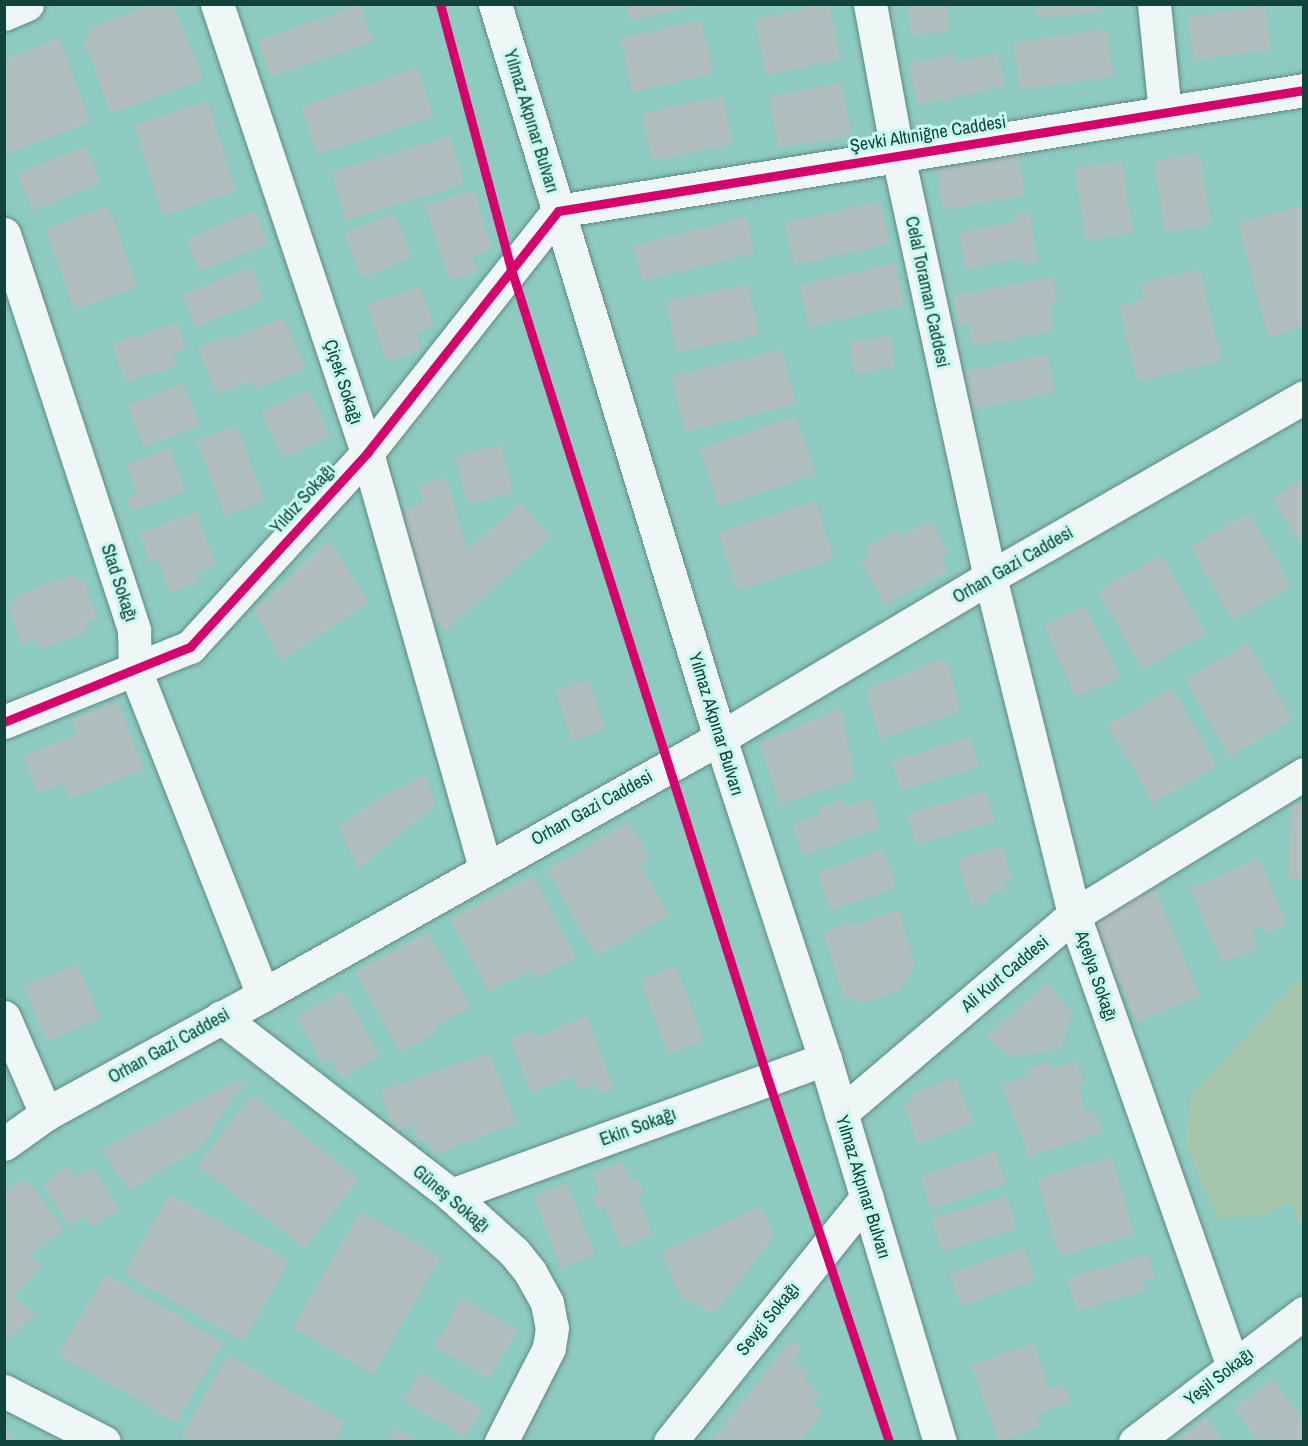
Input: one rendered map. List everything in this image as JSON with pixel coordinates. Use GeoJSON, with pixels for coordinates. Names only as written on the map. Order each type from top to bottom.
{"type":"FeatureCollection","features":[{"type":"Feature","properties":{"kind":"street"},"geometry":{"type":"LineString","coordinates":[[4,14],[27,4]]}},
{"type":"Feature","properties":{"kind":"street","name":"Çiçek Sokağı"},"geometry":{"type":"LineString","coordinates":[[217,4],[367,453],[485,868]]}},
{"type":"Feature","properties":{"kind":"street","name":"Yılmaz Akpınar Bulvarı"},"geometry":{"type":"LineString","coordinates":[[495,4],[720,738],[825,1059],[940,1442]]}},
{"type":"Feature","properties":{"kind":"street","name":"Celal Toraman Caddesi"},"geometry":{"type":"LineString","coordinates":[[870,4],[898,156],[990,578]]}},
{"type":"Feature","properties":{"kind":"street"},"geometry":{"type":"LineString","coordinates":[[1154,4],[1165,112]]}},
{"type":"Feature","properties":{"kind":"street","name":"Şevki Altıniğne Caddesi"},"geometry":{"type":"LineString","coordinates":[[558,211],[1304,90]]}},
{"type":"Feature","properties":{"kind":"street","name":"Yıldız Sokağı"},"geometry":{"type":"LineString","coordinates":[[4,722],[190,647],[367,453],[558,211]]}},
{"type":"Feature","properties":{"kind":"street","name":"Stad Sokağı"},"geometry":{"type":"LineString","coordinates":[[4,234],[134,630],[135,670],[263,996]]}},
{"type":"Feature","properties":{"kind":"street","name":"Orhan Gazi Caddesi"},"geometry":{"type":"LineString","coordinates":[[4,1144],[46,1114],[263,996],[485,868],[720,738],[990,578],[1304,398]]}},
{"type":"Feature","properties":{"kind":"street","name":"Açelya Sokağı"},"geometry":{"type":"LineString","coordinates":[[990,578],[1074,915],[1233,1365]]}},
{"type":"Feature","properties":{"kind":"street","name":"Ali Kurt Caddesi"},"geometry":{"type":"LineString","coordinates":[[841,1113],[1074,915],[1304,774]]}},
{"type":"Feature","properties":{"kind":"street"},"geometry":{"type":"LineString","coordinates":[[4,1017],[46,1114]]}},
{"type":"Feature","properties":{"kind":"street","name":"Güneş Sokağı"},"geometry":{"type":"LineString","coordinates":[[221,1017],[451,1195],[514,1252],[530,1272],[547,1303],[552,1328],[549,1348],[501,1442]]}},
{"type":"Feature","properties":{"kind":"street","name":"Ekin Sokağı"},"geometry":{"type":"LineString","coordinates":[[451,1195],[825,1059]]}},
{"type":"Feature","properties":{"kind":"street","name":"Sevgi Sokağı"},"geometry":{"type":"LineString","coordinates":[[670,1442],[867,1197]]}},
{"type":"Feature","properties":{"kind":"street","name":"Yeşil Sokağı"},"geometry":{"type":"LineString","coordinates":[[1136,1442],[1233,1365],[1304,1313]]}},
{"type":"Feature","properties":{"kind":"street"},"geometry":{"type":"LineString","coordinates":[[4,1391],[104,1442]]}},
{"type":"Feature","properties":{"kind":"green space"},"geometry":{"type":"Polygon","coordinates":[[[1303,975],[1303,1232],[1290,1201],[1266,1214],[1219,1219],[1185,1145],[1191,1095],[1303,975]]]}},
{"type":"Feature","properties":{"kind":"building"},"geometry":{"type":"Polygon","coordinates":[[[150,4],[173,4],[203,79],[111,114],[84,41],[93,27],[150,4]]]}},
{"type":"Feature","properties":{"kind":"building"},"geometry":{"type":"Polygon","coordinates":[[[626,4],[698,4],[698,6],[629,20],[626,4]]]}},
{"type":"Feature","properties":{"kind":"building"},"geometry":{"type":"Polygon","coordinates":[[[829,4],[841,59],[766,75],[755,19],[829,4]]]}},
{"type":"Feature","properties":{"kind":"building"},"geometry":{"type":"Polygon","coordinates":[[[907,4],[947,4],[950,31],[911,36],[907,4]]]}},
{"type":"Feature","properties":{"kind":"building"},"geometry":{"type":"Polygon","coordinates":[[[1035,4],[1101,4],[1102,12],[1037,18],[1035,4]]]}},
{"type":"Feature","properties":{"kind":"building"},"geometry":{"type":"Polygon","coordinates":[[[360,5],[373,42],[271,77],[258,40],[360,5]]]}},
{"type":"Feature","properties":{"kind":"building"},"geometry":{"type":"Polygon","coordinates":[[[1265,6],[1271,50],[1194,60],[1188,17],[1265,6]]]}},
{"type":"Feature","properties":{"kind":"building"},"geometry":{"type":"Polygon","coordinates":[[[701,20],[713,74],[632,92],[620,39],[701,20]]]}},
{"type":"Feature","properties":{"kind":"building"},"geometry":{"type":"Polygon","coordinates":[[[1107,29],[1114,77],[1020,90],[1013,42],[1107,29]]]}},
{"type":"Feature","properties":{"kind":"building"},"geometry":{"type":"Polygon","coordinates":[[[59,38],[90,122],[4,155],[4,60],[59,38]]]}},
{"type":"Feature","properties":{"kind":"building"},"geometry":{"type":"Polygon","coordinates":[[[998,53],[1005,87],[917,105],[909,63],[955,54],[956,62],[998,53]]]}},
{"type":"Feature","properties":{"kind":"building"},"geometry":{"type":"Polygon","coordinates":[[[418,68],[434,117],[317,155],[301,106],[418,68]]]}},
{"type":"Feature","properties":{"kind":"building"},"geometry":{"type":"Polygon","coordinates":[[[842,83],[851,135],[778,148],[769,96],[842,83]]]}},
{"type":"Feature","properties":{"kind":"building"},"geometry":{"type":"Polygon","coordinates":[[[723,96],[733,144],[652,161],[642,113],[723,96]]]}},
{"type":"Feature","properties":{"kind":"building"},"geometry":{"type":"Polygon","coordinates":[[[207,101],[236,191],[163,215],[134,125],[207,101]]]}},
{"type":"Feature","properties":{"kind":"building"},"geometry":{"type":"Polygon","coordinates":[[[450,136],[465,184],[346,220],[331,172],[450,136]]]}},
{"type":"Feature","properties":{"kind":"building"},"geometry":{"type":"Polygon","coordinates":[[[86,146],[101,183],[32,211],[17,174],[86,146]]]}},
{"type":"Feature","properties":{"kind":"building"},"geometry":{"type":"Polygon","coordinates":[[[1200,153],[1211,225],[1165,232],[1154,160],[1200,153]]]}},
{"type":"Feature","properties":{"kind":"building"},"geometry":{"type":"Polygon","coordinates":[[[1018,155],[1025,195],[943,210],[936,169],[1018,155]]]}},
{"type":"Feature","properties":{"kind":"building"},"geometry":{"type":"Polygon","coordinates":[[[1122,161],[1133,233],[1086,241],[1075,169],[1122,161]]]}},
{"type":"Feature","properties":{"kind":"building"},"geometry":{"type":"Polygon","coordinates":[[[474,190],[492,249],[472,255],[477,272],[449,280],[425,205],[474,190]]]}},
{"type":"Feature","properties":{"kind":"building"},"geometry":{"type":"Polygon","coordinates":[[[880,201],[890,243],[794,265],[785,223],[880,201]]]}},
{"type":"Feature","properties":{"kind":"building"},"geometry":{"type":"Polygon","coordinates":[[[1304,205],[1304,327],[1268,337],[1238,223],[1304,205]]]}},
{"type":"Feature","properties":{"kind":"building"},"geometry":{"type":"Polygon","coordinates":[[[108,206],[137,287],[74,310],[45,229],[108,206]]]}},
{"type":"Feature","properties":{"kind":"building"},"geometry":{"type":"Polygon","coordinates":[[[255,211],[268,243],[199,271],[186,239],[255,211]]]}},
{"type":"Feature","properties":{"kind":"building"},"geometry":{"type":"Polygon","coordinates":[[[1029,212],[1038,262],[1023,265],[1022,258],[966,269],[959,233],[1017,221],[1016,214],[1029,212]]]}},
{"type":"Feature","properties":{"kind":"building"},"geometry":{"type":"Polygon","coordinates":[[[394,213],[412,258],[362,278],[344,233],[394,213]]]}},
{"type":"Feature","properties":{"kind":"building"},"geometry":{"type":"Polygon","coordinates":[[[746,217],[755,253],[642,281],[633,245],[746,217]]]}},
{"type":"Feature","properties":{"kind":"building"},"geometry":{"type":"Polygon","coordinates":[[[895,263],[905,305],[809,327],[800,285],[895,263]]]}},
{"type":"Feature","properties":{"kind":"building"},"geometry":{"type":"Polygon","coordinates":[[[251,267],[264,299],[195,327],[182,295],[251,267]]]}},
{"type":"Feature","properties":{"kind":"building"},"geometry":{"type":"Polygon","coordinates":[[[1200,269],[1222,361],[1137,381],[1119,305],[1144,300],[1140,283],[1200,269]]]}},
{"type":"Feature","properties":{"kind":"building"},"geometry":{"type":"Polygon","coordinates":[[[1053,277],[1057,304],[1050,305],[1054,331],[972,346],[968,324],[959,326],[953,295],[1053,277]]]}},
{"type":"Feature","properties":{"kind":"building"},"geometry":{"type":"Polygon","coordinates":[[[748,284],[759,335],[677,352],[666,301],[748,284]]]}},
{"type":"Feature","properties":{"kind":"building"},"geometry":{"type":"Polygon","coordinates":[[[420,286],[434,326],[416,333],[421,350],[387,362],[367,305],[420,286]]]}},
{"type":"Feature","properties":{"kind":"building"},"geometry":{"type":"Polygon","coordinates":[[[283,317],[305,368],[255,389],[251,380],[217,395],[197,348],[229,335],[230,340],[283,317]]]}},
{"type":"Feature","properties":{"kind":"building"},"geometry":{"type":"Polygon","coordinates":[[[178,323],[186,348],[173,352],[177,366],[125,382],[112,343],[178,323]]]}},
{"type":"Feature","properties":{"kind":"building"},"geometry":{"type":"Polygon","coordinates":[[[890,336],[895,368],[855,374],[850,342],[890,336]]]}},
{"type":"Feature","properties":{"kind":"building"},"geometry":{"type":"Polygon","coordinates":[[[782,349],[796,404],[685,432],[671,377],[782,349]]]}},
{"type":"Feature","properties":{"kind":"building"},"geometry":{"type":"Polygon","coordinates":[[[1047,354],[1055,392],[973,410],[965,371],[1047,354]]]}},
{"type":"Feature","properties":{"kind":"building"},"geometry":{"type":"Polygon","coordinates":[[[183,383],[200,425],[144,447],[127,405],[183,383]]]}},
{"type":"Feature","properties":{"kind":"building"},"geometry":{"type":"Polygon","coordinates":[[[308,390],[330,436],[284,459],[261,413],[308,390]]]}},
{"type":"Feature","properties":{"kind":"building"},"geometry":{"type":"Polygon","coordinates":[[[796,416],[816,474],[719,507],[700,449],[796,416]]]}},
{"type":"Feature","properties":{"kind":"building"},"geometry":{"type":"Polygon","coordinates":[[[236,425],[265,501],[225,516],[196,440],[236,425]]]}},
{"type":"Feature","properties":{"kind":"building"},"geometry":{"type":"Polygon","coordinates":[[[501,445],[513,493],[467,504],[455,456],[501,445]]]}},
{"type":"Feature","properties":{"kind":"building"},"geometry":{"type":"Polygon","coordinates":[[[169,448],[185,491],[131,511],[126,498],[137,493],[126,465],[169,448]]]}},
{"type":"Feature","properties":{"kind":"building"},"geometry":{"type":"Polygon","coordinates":[[[446,477],[467,550],[520,503],[550,537],[445,631],[414,597],[390,513],[423,504],[418,485],[446,477]]]}},
{"type":"Feature","properties":{"kind":"building"},"geometry":{"type":"Polygon","coordinates":[[[1304,479],[1304,549],[1272,498],[1304,479]]]}},
{"type":"Feature","properties":{"kind":"building"},"geometry":{"type":"Polygon","coordinates":[[[815,501],[834,559],[737,591],[718,533],[815,501]]]}},
{"type":"Feature","properties":{"kind":"building"},"geometry":{"type":"Polygon","coordinates":[[[196,512],[216,565],[195,573],[198,582],[170,592],[158,560],[150,563],[139,533],[196,512]]]}},
{"type":"Feature","properties":{"kind":"building"},"geometry":{"type":"Polygon","coordinates":[[[1249,513],[1292,587],[1233,621],[1190,547],[1249,513]]]}},
{"type":"Feature","properties":{"kind":"building"},"geometry":{"type":"Polygon","coordinates":[[[931,521],[949,553],[941,557],[948,571],[885,605],[860,561],[869,556],[865,548],[897,530],[901,537],[931,521]]]}},
{"type":"Feature","properties":{"kind":"building"},"geometry":{"type":"Polygon","coordinates":[[[329,540],[369,602],[282,660],[254,611],[329,540]]]}},
{"type":"Feature","properties":{"kind":"building"},"geometry":{"type":"Polygon","coordinates":[[[1161,555],[1206,633],[1143,669],[1098,592],[1161,555]]]}},
{"type":"Feature","properties":{"kind":"building"},"geometry":{"type":"Polygon","coordinates":[[[75,574],[78,581],[83,579],[97,618],[85,623],[87,632],[40,649],[36,640],[21,644],[8,606],[15,604],[13,596],[75,574]]]}},
{"type":"Feature","properties":{"kind":"building"},"geometry":{"type":"Polygon","coordinates":[[[1084,606],[1121,677],[1075,697],[1045,625],[1084,606]]]}},
{"type":"Feature","properties":{"kind":"building"},"geometry":{"type":"Polygon","coordinates":[[[1248,643],[1292,720],[1229,757],[1185,680],[1248,643]]]}},
{"type":"Feature","properties":{"kind":"building"},"geometry":{"type":"Polygon","coordinates":[[[939,660],[948,661],[960,712],[880,739],[866,690],[939,660]]]}},
{"type":"Feature","properties":{"kind":"building"},"geometry":{"type":"Polygon","coordinates":[[[589,680],[605,729],[572,740],[556,691],[589,680]]]}},
{"type":"Feature","properties":{"kind":"building"},"geometry":{"type":"Polygon","coordinates":[[[1172,688],[1217,766],[1153,803],[1108,725],[1172,688]]]}},
{"type":"Feature","properties":{"kind":"building"},"geometry":{"type":"Polygon","coordinates":[[[117,702],[144,769],[69,799],[63,783],[38,793],[23,756],[77,735],[71,720],[117,702]]]}},
{"type":"Feature","properties":{"kind":"building"},"geometry":{"type":"Polygon","coordinates":[[[841,708],[855,779],[780,804],[759,743],[841,708]]]}},
{"type":"Feature","properties":{"kind":"building"},"geometry":{"type":"Polygon","coordinates":[[[970,737],[979,767],[901,791],[892,761],[970,737]]]}},
{"type":"Feature","properties":{"kind":"building"},"geometry":{"type":"Polygon","coordinates":[[[425,775],[435,805],[358,869],[338,826],[383,796],[425,775]]]}},
{"type":"Feature","properties":{"kind":"building"},"geometry":{"type":"Polygon","coordinates":[[[986,791],[995,822],[916,844],[907,814],[986,791]]]}},
{"type":"Feature","properties":{"kind":"building"},"geometry":{"type":"Polygon","coordinates":[[[870,798],[880,828],[803,855],[792,824],[820,815],[818,808],[842,800],[845,807],[870,798]]]}},
{"type":"Feature","properties":{"kind":"building"},"geometry":{"type":"Polygon","coordinates":[[[1291,803],[1304,804],[1304,880],[1288,879],[1291,803]]]}},
{"type":"Feature","properties":{"kind":"building"},"geometry":{"type":"Polygon","coordinates":[[[629,822],[650,859],[640,864],[669,915],[596,956],[547,870],[629,822]]]}},
{"type":"Feature","properties":{"kind":"building"},"geometry":{"type":"Polygon","coordinates":[[[1002,846],[1012,879],[1005,881],[1007,889],[986,896],[988,902],[972,907],[957,860],[1002,846]]]}},
{"type":"Feature","properties":{"kind":"building"},"geometry":{"type":"Polygon","coordinates":[[[883,849],[897,887],[831,911],[817,873],[883,849]]]}},
{"type":"Feature","properties":{"kind":"building"},"geometry":{"type":"Polygon","coordinates":[[[1259,858],[1287,925],[1266,934],[1262,926],[1251,931],[1258,948],[1222,963],[1190,888],[1259,858]]]}},
{"type":"Feature","properties":{"kind":"building"},"geometry":{"type":"Polygon","coordinates":[[[533,876],[576,958],[536,979],[531,970],[489,992],[450,919],[533,876]]]}},
{"type":"Feature","properties":{"kind":"building"},"geometry":{"type":"Polygon","coordinates":[[[1155,890],[1200,996],[1136,1023],[1091,917],[1155,890]]]}},
{"type":"Feature","properties":{"kind":"building"},"geometry":{"type":"Polygon","coordinates":[[[898,909],[915,965],[899,991],[863,1003],[843,995],[823,932],[851,923],[852,926],[898,909]]]}},
{"type":"Feature","properties":{"kind":"building"},"geometry":{"type":"Polygon","coordinates":[[[428,932],[470,1007],[434,1027],[437,1032],[400,1053],[355,972],[428,932]]]}},
{"type":"Feature","properties":{"kind":"building"},"geometry":{"type":"Polygon","coordinates":[[[77,964],[100,1018],[47,1041],[24,987],[77,964]]]}},
{"type":"Feature","properties":{"kind":"building"},"geometry":{"type":"Polygon","coordinates":[[[676,966],[703,1041],[668,1054],[640,979],[676,966]]]}},
{"type":"Feature","properties":{"kind":"building"},"geometry":{"type":"Polygon","coordinates":[[[1047,983],[1072,1013],[1061,1049],[1011,1057],[986,1037],[1047,983]]]}},
{"type":"Feature","properties":{"kind":"building"},"geometry":{"type":"Polygon","coordinates":[[[343,991],[380,1056],[341,1078],[331,1059],[322,1064],[296,1017],[343,991]]]}},
{"type":"Feature","properties":{"kind":"building"},"geometry":{"type":"Polygon","coordinates":[[[586,1016],[614,1088],[598,1094],[594,1084],[578,1090],[572,1076],[532,1093],[510,1039],[532,1030],[535,1037],[586,1016]]]}},
{"type":"Feature","properties":{"kind":"building"},"geometry":{"type":"Polygon","coordinates":[[[490,1053],[516,1123],[433,1155],[427,1139],[419,1142],[412,1125],[395,1131],[380,1091],[490,1053]]]}},
{"type":"Feature","properties":{"kind":"building"},"geometry":{"type":"Polygon","coordinates":[[[1076,1060],[1084,1084],[1078,1086],[1086,1114],[1095,1111],[1102,1132],[1029,1157],[1002,1085],[1028,1076],[1026,1070],[1049,1062],[1051,1069],[1076,1060]]]}},
{"type":"Feature","properties":{"kind":"building"},"geometry":{"type":"Polygon","coordinates":[[[956,1077],[973,1123],[918,1144],[903,1105],[913,1101],[911,1095],[956,1077]]]}},
{"type":"Feature","properties":{"kind":"building"},"geometry":{"type":"Polygon","coordinates":[[[237,1081],[245,1085],[236,1094],[201,1147],[129,1190],[101,1150],[237,1081]]]}},
{"type":"Feature","properties":{"kind":"building"},"geometry":{"type":"Polygon","coordinates":[[[252,1095],[359,1179],[304,1249],[197,1165],[252,1095]]]}},
{"type":"Feature","properties":{"kind":"building"},"geometry":{"type":"Polygon","coordinates":[[[995,1151],[1006,1183],[931,1209],[920,1177],[995,1151]]]}},
{"type":"Feature","properties":{"kind":"building"},"geometry":{"type":"Polygon","coordinates":[[[1112,1157],[1134,1235],[1059,1256],[1037,1178],[1112,1157]]]}},
{"type":"Feature","properties":{"kind":"building"},"geometry":{"type":"Polygon","coordinates":[[[622,1162],[630,1182],[639,1179],[644,1194],[638,1197],[653,1235],[621,1248],[605,1207],[597,1210],[592,1196],[600,1194],[592,1174],[622,1162]]]}},
{"type":"Feature","properties":{"kind":"building"},"geometry":{"type":"Polygon","coordinates":[[[69,1166],[76,1178],[92,1167],[119,1209],[92,1227],[85,1216],[69,1226],[42,1184],[69,1166]]]}},
{"type":"Feature","properties":{"kind":"building"},"geometry":{"type":"Polygon","coordinates":[[[26,1178],[64,1230],[30,1254],[42,1267],[13,1296],[35,1315],[4,1342],[4,1194],[26,1178]]]}},
{"type":"Feature","properties":{"kind":"building"},"geometry":{"type":"Polygon","coordinates":[[[566,1183],[595,1254],[561,1268],[533,1196],[566,1183]]]}},
{"type":"Feature","properties":{"kind":"building"},"geometry":{"type":"Polygon","coordinates":[[[169,1194],[289,1260],[244,1341],[124,1274],[169,1194]]]}},
{"type":"Feature","properties":{"kind":"building"},"geometry":{"type":"Polygon","coordinates":[[[1007,1196],[1017,1229],[941,1252],[931,1219],[1007,1196]]]}},
{"type":"Feature","properties":{"kind":"building"},"geometry":{"type":"Polygon","coordinates":[[[761,1206],[774,1236],[713,1314],[681,1297],[662,1252],[761,1206]]]}},
{"type":"Feature","properties":{"kind":"building"},"geometry":{"type":"Polygon","coordinates":[[[360,1211],[441,1258],[373,1374],[292,1328],[360,1211]]]}},
{"type":"Feature","properties":{"kind":"building"},"geometry":{"type":"Polygon","coordinates":[[[1024,1248],[1035,1280],[960,1306],[949,1274],[1024,1248]]]}},
{"type":"Feature","properties":{"kind":"building"},"geometry":{"type":"Polygon","coordinates":[[[1148,1254],[1155,1278],[1143,1281],[1146,1290],[1077,1311],[1067,1278],[1148,1254]]]}},
{"type":"Feature","properties":{"kind":"building"},"geometry":{"type":"Polygon","coordinates":[[[105,1274],[223,1342],[176,1423],[58,1355],[105,1274]]]}},
{"type":"Feature","properties":{"kind":"building"},"geometry":{"type":"Polygon","coordinates":[[[462,1298],[517,1330],[489,1378],[434,1346],[462,1298]]]}},
{"type":"Feature","properties":{"kind":"building"},"geometry":{"type":"Polygon","coordinates":[[[791,1340],[802,1349],[793,1361],[809,1373],[803,1380],[820,1393],[812,1403],[823,1412],[800,1442],[712,1440],[791,1340]]]}},
{"type":"Feature","properties":{"kind":"building"},"geometry":{"type":"Polygon","coordinates":[[[1034,1343],[1049,1389],[1063,1384],[1070,1403],[1036,1414],[1040,1427],[999,1442],[971,1365],[1034,1343]]]}},
{"type":"Feature","properties":{"kind":"building"},"geometry":{"type":"Polygon","coordinates":[[[228,1355],[345,1422],[334,1442],[192,1442],[181,1436],[228,1355]]]}},
{"type":"Feature","properties":{"kind":"building"},"geometry":{"type":"Polygon","coordinates":[[[420,1372],[482,1409],[465,1437],[403,1400],[420,1372]]]}},
{"type":"Feature","properties":{"kind":"building"},"geometry":{"type":"Polygon","coordinates":[[[1272,1379],[1304,1421],[1304,1442],[1259,1442],[1234,1408],[1272,1379]]]}},
{"type":"Feature","properties":{"kind":"building"},"geometry":{"type":"Polygon","coordinates":[[[1206,1417],[1224,1442],[1173,1442],[1206,1417]]]}},
{"type":"Feature","properties":{"kind":"building"},"geometry":{"type":"Polygon","coordinates":[[[396,1428],[418,1442],[387,1442],[396,1428]]]}},
{"type":"Feature","properties":{"kind":"building"},"geometry":{"type":"Polygon","coordinates":[[[4,1429],[18,1442],[4,1442],[4,1429]]]}},
{"type":"Feature","properties":{"kind":"cycle path"},"geometry":{"type":"LineString","coordinates":[[440,4],[511,269],[768,1080],[889,1442]]}},
{"type":"Feature","properties":{"kind":"cycle path"},"geometry":{"type":"LineString","coordinates":[[4,722],[190,647],[367,453],[558,211],[1304,90]]}}]}
